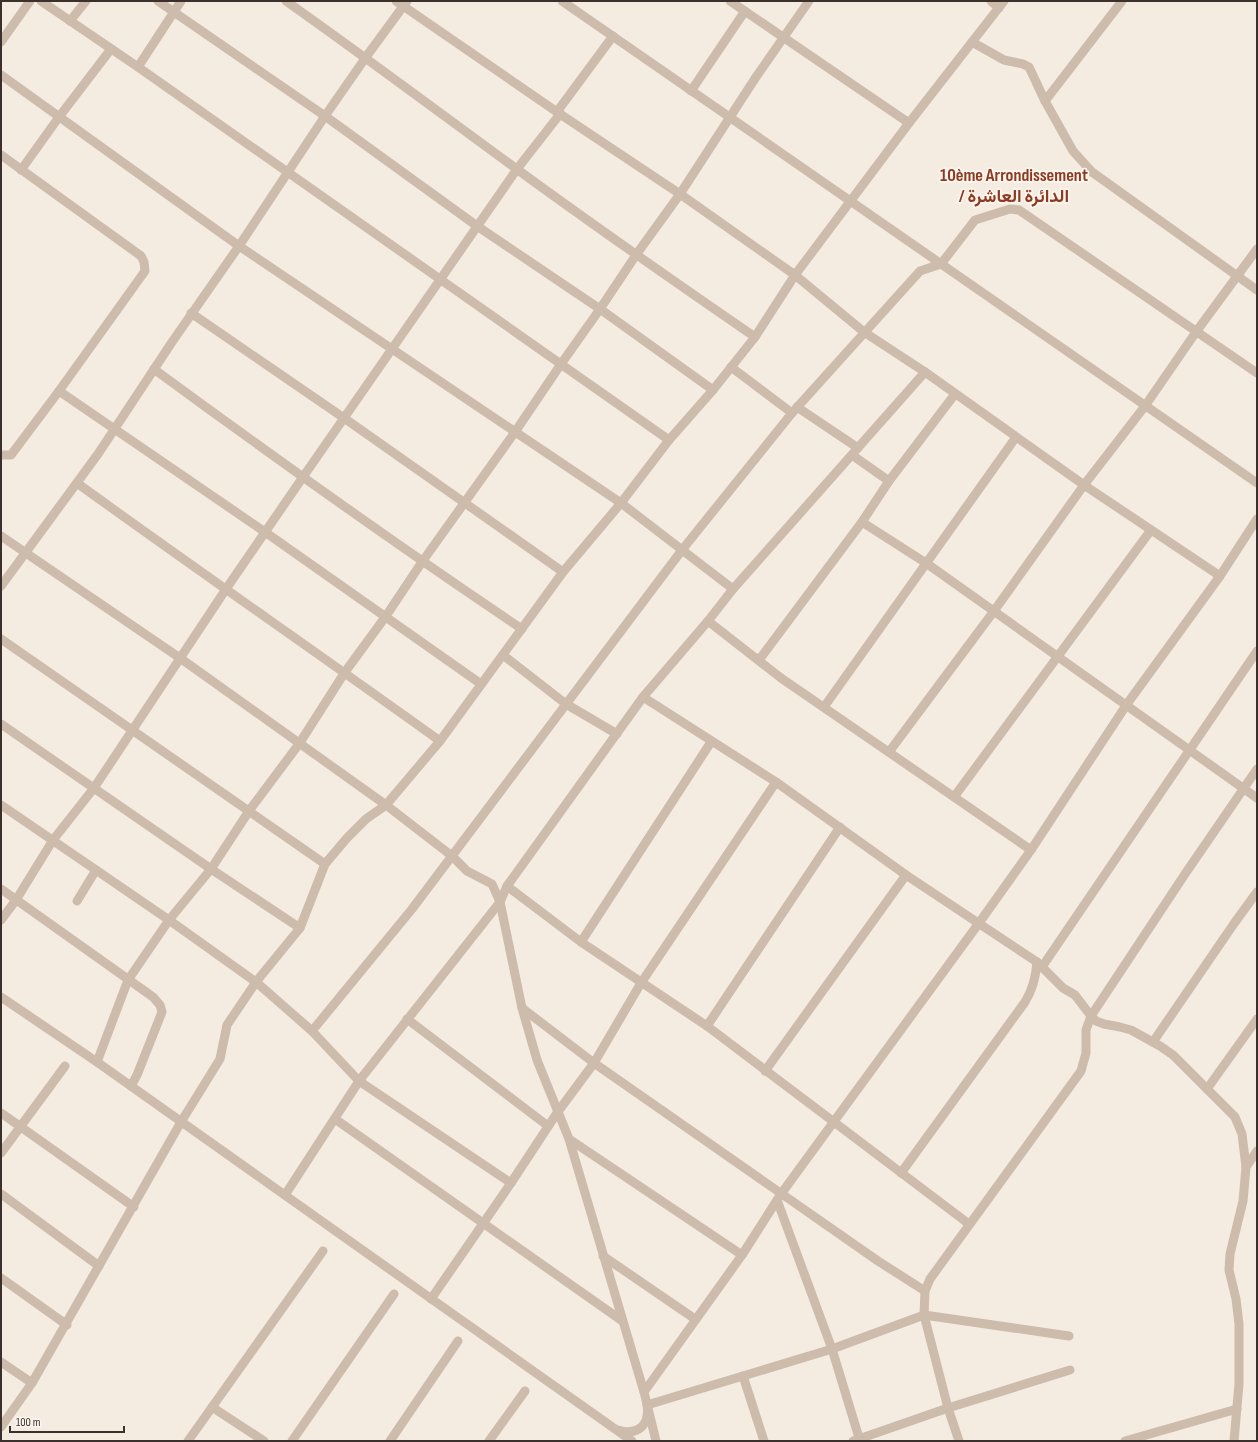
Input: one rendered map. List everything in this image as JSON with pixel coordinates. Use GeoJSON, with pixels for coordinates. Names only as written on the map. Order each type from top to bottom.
{"type":"FeatureCollection","features":[{"type":"Feature","properties":{"kind":"street"},"geometry":{"type":"LineString","coordinates":[[1,42],[30,1]]}},
{"type":"Feature","properties":{"kind":"street"},"geometry":{"type":"LineString","coordinates":[[41,1],[138,67],[669,440]]}},
{"type":"Feature","properties":{"kind":"street"},"geometry":{"type":"LineString","coordinates":[[70,21],[86,1]]}},
{"type":"Feature","properties":{"kind":"street"},"geometry":{"type":"LineString","coordinates":[[158,1],[325,116],[477,226],[600,309],[713,390]]}},
{"type":"Feature","properties":{"kind":"street"},"geometry":{"type":"LineString","coordinates":[[138,67],[181,1]]}},
{"type":"Feature","properties":{"kind":"street"},"geometry":{"type":"LineString","coordinates":[[286,1],[366,57],[636,255],[755,337]]}},
{"type":"Feature","properties":{"kind":"street"},"geometry":{"type":"LineString","coordinates":[[562,1],[1257,483]]}},
{"type":"Feature","properties":{"kind":"street"},"geometry":{"type":"LineString","coordinates":[[730,1],[909,123]]}},
{"type":"Feature","properties":{"kind":"street"},"geometry":{"type":"LineString","coordinates":[[97,1062],[128,980],[169,920],[211,869],[249,811],[299,744],[345,672],[515,432],[636,255],[680,194],[783,37],[809,1]]}},
{"type":"Feature","properties":{"kind":"street"},"geometry":{"type":"LineString","coordinates":[[1,1427],[32,1383],[181,1122],[220,1059],[227,1025],[256,982],[300,928],[325,864],[347,838],[366,819],[386,805],[440,741],[562,572],[621,503],[669,440],[713,390],[755,337],[795,274],[1001,4],[991,1]]}},
{"type":"Feature","properties":{"kind":"street"},"geometry":{"type":"LineString","coordinates":[[1045,101],[1122,1]]}},
{"type":"Feature","properties":{"kind":"street"},"geometry":{"type":"LineString","coordinates":[[1,586],[65,500],[115,428],[402,3],[560,114],[680,194],[795,274],[864,332],[925,372],[1084,485],[1220,576]]}},
{"type":"Feature","properties":{"kind":"street"},"geometry":{"type":"LineString","coordinates":[[691,91],[744,11]]}},
{"type":"Feature","properties":{"kind":"street"},"geometry":{"type":"LineString","coordinates":[[1,920],[16,900],[53,840],[94,788],[131,730],[226,589],[344,418],[517,169],[560,114],[559,109],[613,36]]}},
{"type":"Feature","properties":{"kind":"street"},"geometry":{"type":"LineString","coordinates":[[972,42],[1004,60],[1023,64],[1029,67],[1045,101],[1073,151],[1092,172],[1257,290]]}},
{"type":"Feature","properties":{"kind":"street"},"geometry":{"type":"LineString","coordinates":[[21,170],[111,49]]}},
{"type":"Feature","properties":{"kind":"street"},"geometry":{"type":"LineString","coordinates":[[1,75],[239,246],[621,503],[733,589]]}},
{"type":"Feature","properties":{"kind":"street"},"geometry":{"type":"LineString","coordinates":[[1,155],[141,256],[144,262],[145,271],[11,455],[1,455]]}},
{"type":"Feature","properties":{"kind":"street"},"geometry":{"type":"LineString","coordinates":[[312,1031],[412,909],[682,550],[794,410],[920,271],[941,264],[975,220],[1014,208],[1019,210],[1257,373]]}},
{"type":"Feature","properties":{"kind":"street"},"geometry":{"type":"LineString","coordinates":[[889,752],[994,611],[1084,485],[1145,406],[1196,332],[1257,249]]}},
{"type":"Feature","properties":{"kind":"street"},"geometry":{"type":"LineString","coordinates":[[192,313],[562,572]]}},
{"type":"Feature","properties":{"kind":"street"},"geometry":{"type":"LineString","coordinates":[[731,367],[855,452],[888,481]]}},
{"type":"Feature","properties":{"kind":"street"},"geometry":{"type":"LineString","coordinates":[[154,369],[303,478],[422,562],[522,629]]}},
{"type":"Feature","properties":{"kind":"street"},"geometry":{"type":"LineString","coordinates":[[285,1195],[359,1081],[500,902],[507,886],[643,697],[708,621],[733,589],[925,372]]}},
{"type":"Feature","properties":{"kind":"street"},"geometry":{"type":"LineString","coordinates":[[59,391],[266,532],[481,684]]}},
{"type":"Feature","properties":{"kind":"street"},"geometry":{"type":"LineString","coordinates":[[759,660],[862,522],[888,481],[955,394]]}},
{"type":"Feature","properties":{"kind":"street"},"geometry":{"type":"LineString","coordinates":[[824,707],[1016,437]]}},
{"type":"Feature","properties":{"kind":"street"},"geometry":{"type":"LineString","coordinates":[[76,483],[345,672],[440,741]]}},
{"type":"Feature","properties":{"kind":"street"},"geometry":{"type":"LineString","coordinates":[[644,1392],[742,1255],[779,1197],[1031,850],[1127,704],[1220,576],[1257,519]]}},
{"type":"Feature","properties":{"kind":"street"},"geometry":{"type":"LineString","coordinates":[[862,522],[926,563],[1127,704],[1257,798]]}},
{"type":"Feature","properties":{"kind":"street"},"geometry":{"type":"LineString","coordinates":[[954,797],[1151,530]]}},
{"type":"Feature","properties":{"kind":"street"},"geometry":{"type":"LineString","coordinates":[[1,536],[180,658],[386,805],[452,856],[467,871],[492,884],[500,902],[522,1008],[537,1060],[569,1140],[621,1320],[644,1392],[656,1441]]}},
{"type":"Feature","properties":{"kind":"street"},"geometry":{"type":"LineString","coordinates":[[708,621],[781,678],[1031,850]]}},
{"type":"Feature","properties":{"kind":"street"},"geometry":{"type":"LineString","coordinates":[[1,639],[325,864]]}},
{"type":"Feature","properties":{"kind":"street"},"geometry":{"type":"LineString","coordinates":[[901,1173],[1025,1002],[1036,978],[1039,964],[1257,651]]}},
{"type":"Feature","properties":{"kind":"street"},"geometry":{"type":"LineString","coordinates":[[503,655],[566,704],[617,734]]}},
{"type":"Feature","properties":{"kind":"street"},"geometry":{"type":"LineString","coordinates":[[643,697],[711,742],[776,782],[906,875],[1039,964],[1064,988],[1074,995],[1091,1016],[1100,1022],[1125,1028],[1173,1055],[1232,1113],[1242,1134],[1246,1167],[1243,1202],[1229,1262],[1239,1324],[1239,1384],[1235,1441]]}},
{"type":"Feature","properties":{"kind":"street"},"geometry":{"type":"LineString","coordinates":[[1,724],[211,869],[300,928]]}},
{"type":"Feature","properties":{"kind":"street"},"geometry":{"type":"LineString","coordinates":[[581,942],[711,742]]}},
{"type":"Feature","properties":{"kind":"street"},"geometry":{"type":"LineString","coordinates":[[959,1441],[948,1408],[924,1315],[925,1291],[930,1279],[1081,1071],[1086,1053],[1086,1030],[1091,1016],[1257,769]]}},
{"type":"Feature","properties":{"kind":"street"},"geometry":{"type":"LineString","coordinates":[[431,1299],[511,1183],[548,1126],[594,1063],[641,983],[776,782]]}},
{"type":"Feature","properties":{"kind":"street"},"geometry":{"type":"LineString","coordinates":[[1,804],[256,982],[312,1031],[359,1081],[511,1183]]}},
{"type":"Feature","properties":{"kind":"street"},"geometry":{"type":"LineString","coordinates":[[707,1026],[840,828]]}},
{"type":"Feature","properties":{"kind":"street"},"geometry":{"type":"LineString","coordinates":[[77,902],[96,870]]}},
{"type":"Feature","properties":{"kind":"street"},"geometry":{"type":"LineString","coordinates":[[765,1071],[906,875]]}},
{"type":"Feature","properties":{"kind":"street"},"geometry":{"type":"LineString","coordinates":[[507,886],[581,942],[707,1026],[969,1224]]}},
{"type":"Feature","properties":{"kind":"street"},"geometry":{"type":"LineString","coordinates":[[1,889],[153,997],[160,1005],[162,1012],[131,1086]]}},
{"type":"Feature","properties":{"kind":"street"},"geometry":{"type":"LineString","coordinates":[[1152,1042],[1257,892]]}},
{"type":"Feature","properties":{"kind":"street"},"geometry":{"type":"LineString","coordinates":[[1,997],[97,1062],[632,1441]]}},
{"type":"Feature","properties":{"kind":"street"},"geometry":{"type":"LineString","coordinates":[[522,1008],[594,1063],[779,1197],[925,1291]]}},
{"type":"Feature","properties":{"kind":"street"},"geometry":{"type":"LineString","coordinates":[[407,1019],[548,1126]]}},
{"type":"Feature","properties":{"kind":"street"},"geometry":{"type":"LineString","coordinates":[[1207,1089],[1257,1019]]}},
{"type":"Feature","properties":{"kind":"street"},"geometry":{"type":"LineString","coordinates":[[1,1153],[65,1066]]}},
{"type":"Feature","properties":{"kind":"street"},"geometry":{"type":"LineString","coordinates":[[1,1113],[134,1206]]}},
{"type":"Feature","properties":{"kind":"street"},"geometry":{"type":"LineString","coordinates":[[335,1119],[621,1320]]}},
{"type":"Feature","properties":{"kind":"street"},"geometry":{"type":"LineString","coordinates":[[569,1140],[742,1255]]}},
{"type":"Feature","properties":{"kind":"street"},"geometry":{"type":"LineString","coordinates":[[1246,1167],[1257,1151]]}},
{"type":"Feature","properties":{"kind":"street"},"geometry":{"type":"LineString","coordinates":[[1,1194],[99,1266]]}},
{"type":"Feature","properties":{"kind":"street"},"geometry":{"type":"LineString","coordinates":[[779,1197],[832,1349],[858,1440],[948,1408],[1070,1370]]}},
{"type":"Feature","properties":{"kind":"street"},"geometry":{"type":"LineString","coordinates":[[188,1441],[323,1251]]}},
{"type":"Feature","properties":{"kind":"street"},"geometry":{"type":"LineString","coordinates":[[603,1256],[696,1319]]}},
{"type":"Feature","properties":{"kind":"street"},"geometry":{"type":"LineString","coordinates":[[1,1278],[66,1325]]}},
{"type":"Feature","properties":{"kind":"street"},"geometry":{"type":"LineString","coordinates":[[292,1441],[394,1294]]}},
{"type":"Feature","properties":{"kind":"street"},"geometry":{"type":"LineString","coordinates":[[647,1405],[832,1349],[924,1315],[1069,1336]]}},
{"type":"Feature","properties":{"kind":"street"},"geometry":{"type":"LineString","coordinates":[[390,1441],[458,1341]]}},
{"type":"Feature","properties":{"kind":"street"},"geometry":{"type":"LineString","coordinates":[[1,1362],[32,1383]]}},
{"type":"Feature","properties":{"kind":"street"},"geometry":{"type":"LineString","coordinates":[[743,1376],[764,1441]]}},
{"type":"Feature","properties":{"kind":"street"},"geometry":{"type":"LineString","coordinates":[[489,1441],[525,1391]]}},
{"type":"Feature","properties":{"kind":"street"},"geometry":{"type":"LineString","coordinates":[[613,1428],[626,1432],[633,1432],[639,1429],[647,1418],[647,1405]]}},
{"type":"Feature","properties":{"kind":"street"},"geometry":{"type":"LineString","coordinates":[[212,1407],[264,1441]]}},
{"type":"Feature","properties":{"kind":"street"},"geometry":{"type":"LineString","coordinates":[[1125,1441],[1237,1409]]}},
{"type":"Feature","properties":{"kind":"district","name":"10ème Arrondissement / الدائرة العاشرة"},"geometry":{"type":"Point","coordinates":[1014,185]}}]}
